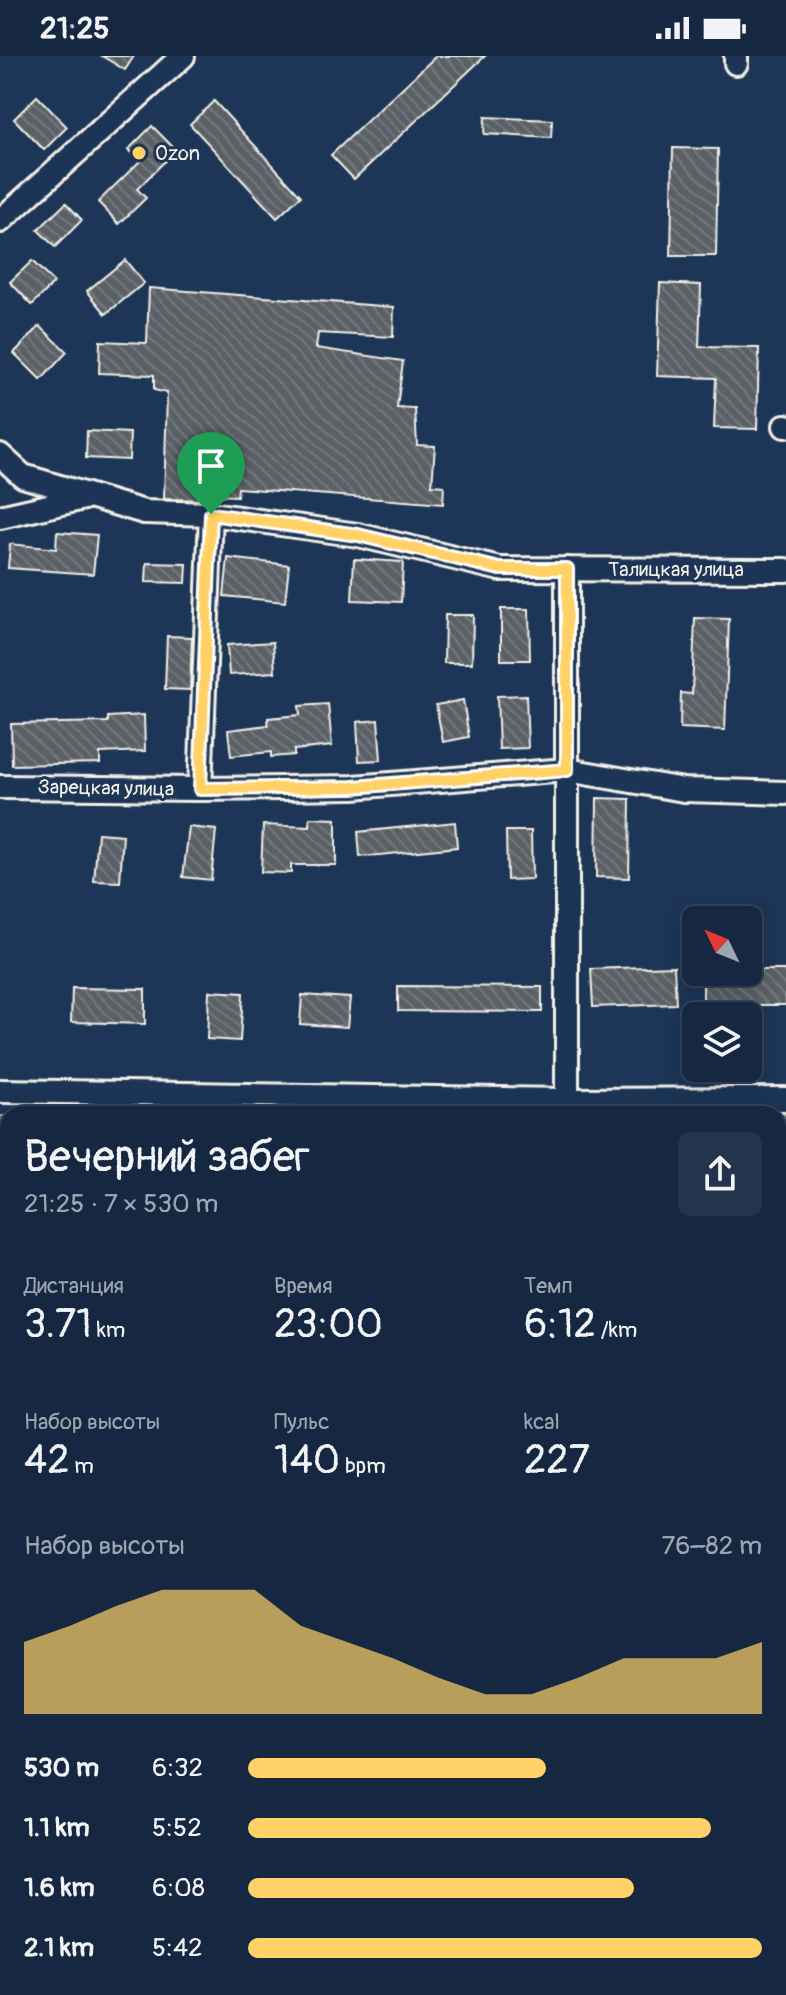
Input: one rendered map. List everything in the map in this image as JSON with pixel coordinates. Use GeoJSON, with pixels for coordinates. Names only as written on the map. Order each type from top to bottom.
{"type":"FeatureCollection","features":[{"type":"Feature","properties":{"kind":"street"},"geometry":{"type":"LineString","coordinates":[[0,221],[183,56]]}},
{"type":"Feature","properties":{"kind":"street","name":"Талицкая улица"},"geometry":{"type":"LineString","coordinates":[[0,455],[23,476],[144,512],[211,514],[358,535],[500,569],[786,570]]}},
{"type":"Feature","properties":{"kind":"street"},"geometry":{"type":"LineString","coordinates":[[0,517],[90,497]]}},
{"type":"Feature","properties":{"kind":"street"},"geometry":{"type":"LineString","coordinates":[[200,789],[211,514]]}},
{"type":"Feature","properties":{"kind":"street"},"geometry":{"type":"LineString","coordinates":[[567,569],[567,1100]]}},
{"type":"Feature","properties":{"kind":"street","name":"Зарецкая улица"},"geometry":{"type":"LineString","coordinates":[[0,787],[353,787],[567,770],[684,790],[786,793]]}},
{"type":"Feature","properties":{"kind":"street"},"geometry":{"type":"LineString","coordinates":[[0,1091],[567,1100],[786,1099]]}},
{"type":"Feature","properties":{"kind":"building"},"geometry":{"type":"Polygon","coordinates":[[[102,56],[134,56],[125,70],[102,56]]]}},
{"type":"Feature","properties":{"kind":"building"},"geometry":{"type":"Polygon","coordinates":[[[436,56],[485,56],[354,179],[331,155],[436,56]]]}},
{"type":"Feature","properties":{"kind":"building"},"geometry":{"type":"Polygon","coordinates":[[[37,96],[67,127],[44,150],[14,119],[37,96]]]}},
{"type":"Feature","properties":{"kind":"building"},"geometry":{"type":"Polygon","coordinates":[[[214,101],[301,196],[277,218],[190,124],[214,101]]]}},
{"type":"Feature","properties":{"kind":"building"},"geometry":{"type":"Polygon","coordinates":[[[485,117],[552,120],[551,138],[484,134],[485,117]]]}},
{"type":"Feature","properties":{"kind":"building"},"geometry":{"type":"Polygon","coordinates":[[[152,126],[176,150],[137,189],[146,198],[119,224],[98,202],[140,161],[128,150],[152,126]]]}},
{"type":"Feature","properties":{"kind":"building"},"geometry":{"type":"Polygon","coordinates":[[[673,148],[718,149],[716,256],[671,256],[673,148]]]}},
{"type":"Feature","properties":{"kind":"building"},"geometry":{"type":"Polygon","coordinates":[[[66,203],[82,220],[55,247],[38,230],[66,203]]]}},
{"type":"Feature","properties":{"kind":"building"},"geometry":{"type":"Polygon","coordinates":[[[125,260],[144,283],[106,314],[87,291],[125,260]]]}},
{"type":"Feature","properties":{"kind":"building"},"geometry":{"type":"Polygon","coordinates":[[[32,261],[54,283],[32,305],[10,282],[32,261]]]}},
{"type":"Feature","properties":{"kind":"building"},"geometry":{"type":"Polygon","coordinates":[[[660,283],[701,285],[699,347],[759,348],[757,429],[714,428],[716,378],[657,376],[660,283]]]}},
{"type":"Feature","properties":{"kind":"building"},"geometry":{"type":"Polygon","coordinates":[[[149,288],[394,307],[393,337],[318,333],[316,348],[403,361],[397,408],[415,409],[417,445],[435,446],[432,485],[444,486],[443,504],[238,488],[237,496],[213,495],[213,500],[164,499],[167,393],[154,390],[154,375],[99,373],[100,341],[147,343],[149,288]]]}},
{"type":"Feature","properties":{"kind":"building"},"geometry":{"type":"Polygon","coordinates":[[[40,326],[67,352],[41,380],[14,353],[40,326]]]}},
{"type":"Feature","properties":{"kind":"building"},"geometry":{"type":"Polygon","coordinates":[[[87,431],[130,433],[129,460],[86,458],[87,431]]]}},
{"type":"Feature","properties":{"kind":"building"},"geometry":{"type":"Polygon","coordinates":[[[57,532],[97,535],[93,574],[8,568],[10,544],[56,549],[57,532]]]}},
{"type":"Feature","properties":{"kind":"building"},"geometry":{"type":"Polygon","coordinates":[[[228,558],[289,565],[285,602],[224,596],[228,558]]]}},
{"type":"Feature","properties":{"kind":"building"},"geometry":{"type":"Polygon","coordinates":[[[354,559],[403,562],[401,602],[352,600],[354,559]]]}},
{"type":"Feature","properties":{"kind":"building"},"geometry":{"type":"Polygon","coordinates":[[[147,563],[187,564],[186,583],[146,582],[147,563]]]}},
{"type":"Feature","properties":{"kind":"building"},"geometry":{"type":"Polygon","coordinates":[[[501,609],[529,609],[530,660],[501,660],[501,609]]]}},
{"type":"Feature","properties":{"kind":"building"},"geometry":{"type":"Polygon","coordinates":[[[445,615],[473,615],[472,663],[444,663],[445,615]]]}},
{"type":"Feature","properties":{"kind":"building"},"geometry":{"type":"Polygon","coordinates":[[[695,618],[729,619],[725,730],[680,728],[681,693],[692,694],[695,618]]]}},
{"type":"Feature","properties":{"kind":"building"},"geometry":{"type":"Polygon","coordinates":[[[167,636],[192,637],[190,690],[165,689],[167,636]]]}},
{"type":"Feature","properties":{"kind":"building"},"geometry":{"type":"Polygon","coordinates":[[[273,642],[275,672],[229,675],[227,645],[273,642]]]}},
{"type":"Feature","properties":{"kind":"building"},"geometry":{"type":"Polygon","coordinates":[[[526,695],[528,748],[499,749],[497,696],[526,695]]]}},
{"type":"Feature","properties":{"kind":"building"},"geometry":{"type":"Polygon","coordinates":[[[463,700],[469,737],[443,742],[436,705],[463,700]]]}},
{"type":"Feature","properties":{"kind":"building"},"geometry":{"type":"Polygon","coordinates":[[[328,704],[332,746],[294,750],[294,755],[271,757],[271,752],[231,756],[228,730],[268,725],[268,718],[300,715],[299,706],[328,704]]]}},
{"type":"Feature","properties":{"kind":"building"},"geometry":{"type":"Polygon","coordinates":[[[144,715],[145,751],[100,753],[100,763],[12,765],[11,724],[108,722],[108,717],[144,715]]]}},
{"type":"Feature","properties":{"kind":"building"},"geometry":{"type":"Polygon","coordinates":[[[378,720],[381,760],[359,761],[357,722],[378,720]]]}},
{"type":"Feature","properties":{"kind":"building"},"geometry":{"type":"Polygon","coordinates":[[[597,798],[630,799],[629,878],[596,877],[597,798]]]}},
{"type":"Feature","properties":{"kind":"building"},"geometry":{"type":"Polygon","coordinates":[[[310,818],[336,819],[336,865],[291,865],[291,873],[261,872],[263,825],[310,827],[310,818]]]}},
{"type":"Feature","properties":{"kind":"building"},"geometry":{"type":"Polygon","coordinates":[[[455,822],[457,847],[360,857],[358,832],[455,822]]]}},
{"type":"Feature","properties":{"kind":"building"},"geometry":{"type":"Polygon","coordinates":[[[189,827],[216,830],[211,880],[183,877],[189,827]]]}},
{"type":"Feature","properties":{"kind":"building"},"geometry":{"type":"Polygon","coordinates":[[[506,831],[531,831],[532,879],[507,880],[506,831]]]}},
{"type":"Feature","properties":{"kind":"building"},"geometry":{"type":"Polygon","coordinates":[[[98,833],[123,835],[120,882],[94,881],[98,833]]]}},
{"type":"Feature","properties":{"kind":"building"},"geometry":{"type":"Polygon","coordinates":[[[674,966],[676,1004],[593,1007],[591,969],[674,966]]]}},
{"type":"Feature","properties":{"kind":"building"},"geometry":{"type":"Polygon","coordinates":[[[762,970],[786,970],[786,1005],[703,1002],[703,986],[762,986],[762,970]]]}},
{"type":"Feature","properties":{"kind":"building"},"geometry":{"type":"Polygon","coordinates":[[[398,986],[542,987],[542,1012],[398,1011],[398,986]]]}},
{"type":"Feature","properties":{"kind":"building"},"geometry":{"type":"Polygon","coordinates":[[[72,988],[145,989],[145,1024],[71,1022],[72,988]]]}},
{"type":"Feature","properties":{"kind":"building"},"geometry":{"type":"Polygon","coordinates":[[[209,991],[243,993],[240,1041],[207,1039],[209,991]]]}},
{"type":"Feature","properties":{"kind":"building"},"geometry":{"type":"Polygon","coordinates":[[[302,995],[350,998],[347,1027],[300,1024],[302,995]]]}},
{"type":"Feature","properties":{"kind":"place","name":"Ozon"},"geometry":{"type":"Point","coordinates":[139,153]}},
{"type":"Feature","properties":{"kind":"route"},"geometry":{"type":"LineString","coordinates":[[211,514],[358,535],[500,569],[567,569],[567,770],[353,787],[200,789],[211,514]]}}]}
